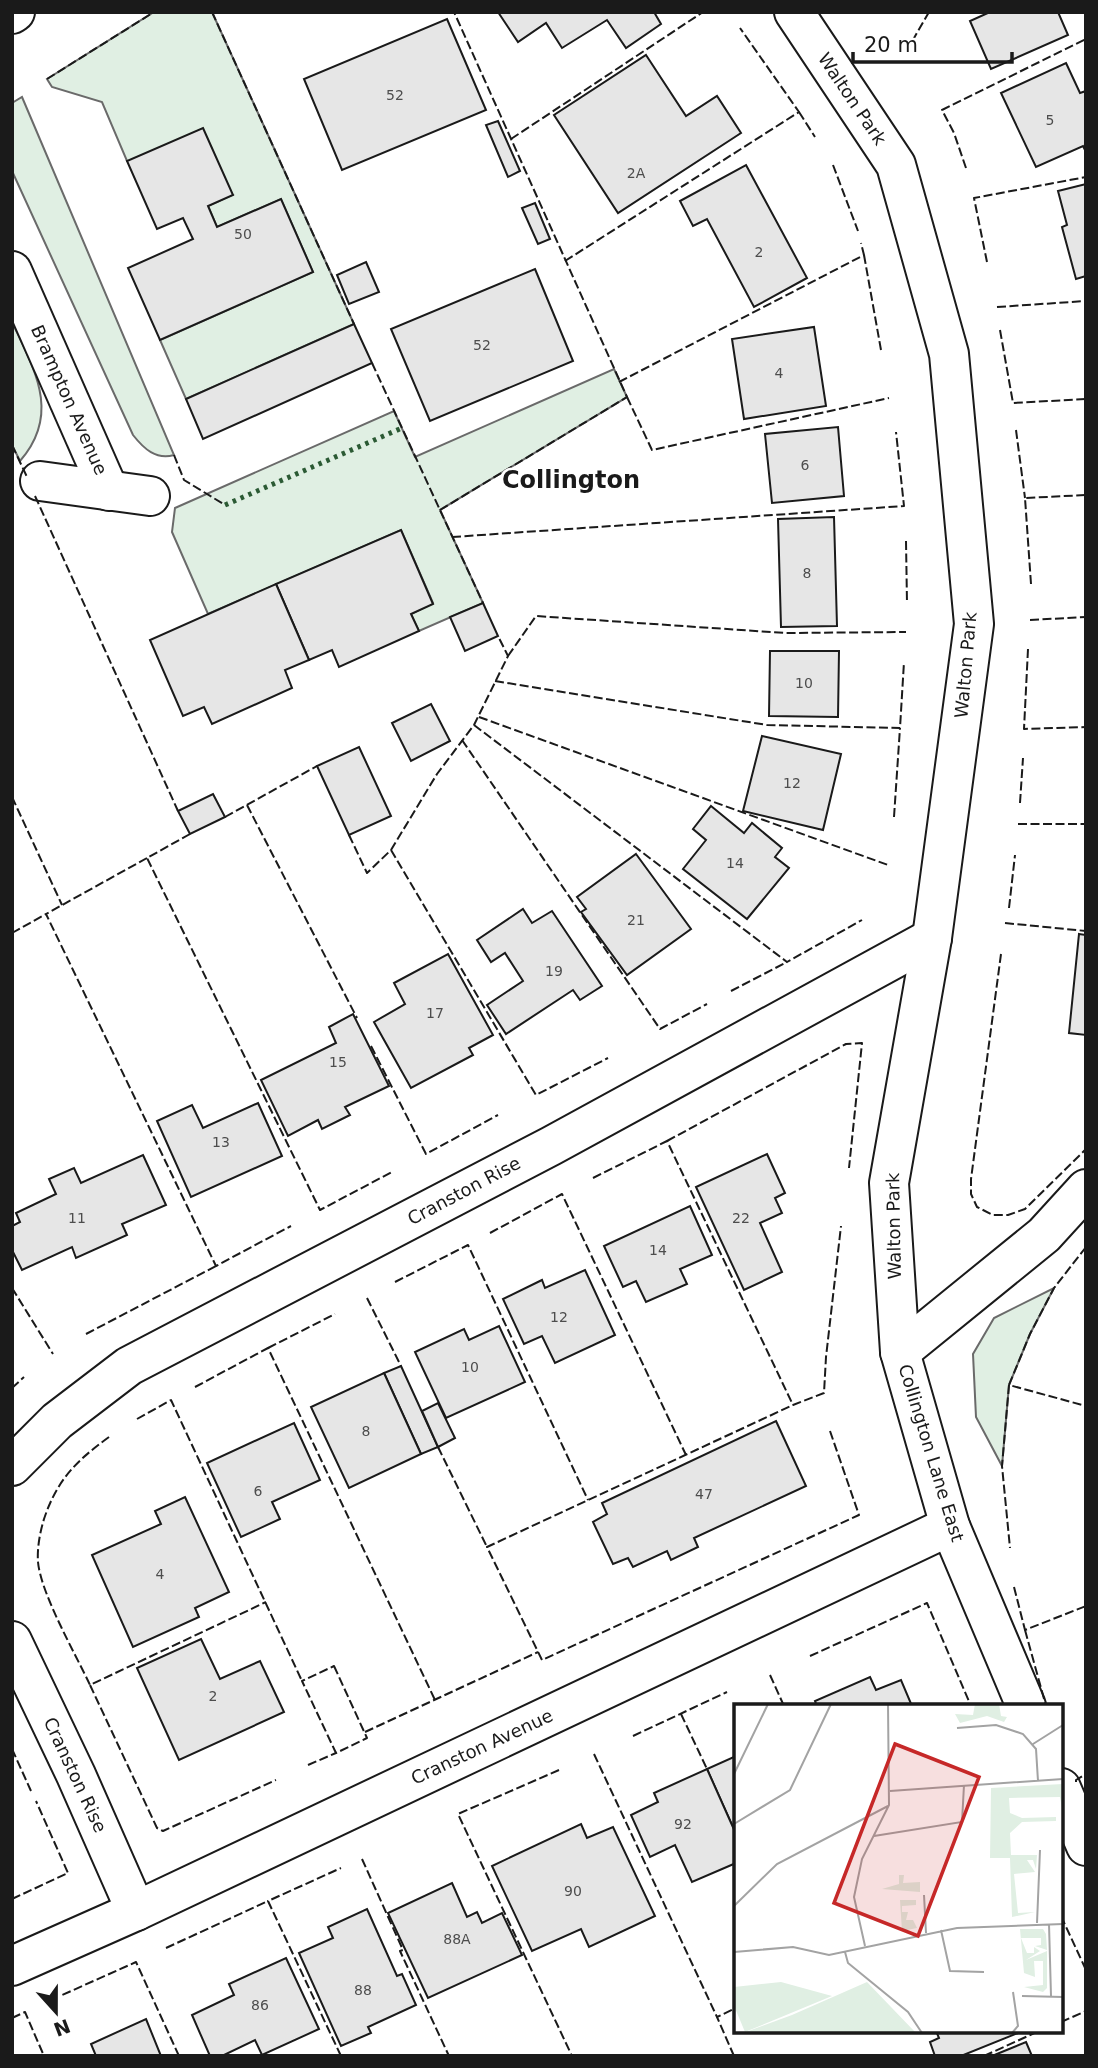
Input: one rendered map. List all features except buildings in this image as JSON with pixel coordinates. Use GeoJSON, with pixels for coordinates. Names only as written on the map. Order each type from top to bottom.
{"type":"FeatureCollection","features":[{"type":"Feature","properties":{"kind":"street","name":"Walton Park"},"geometry":{"type":"LineString","coordinates":[[794,12],[896,165],[949,354],[974,624],[932,938],[889,1183],[900,1352]]}},
{"type":"Feature","properties":{"kind":"street","name":"Brampton Avenue"},"geometry":{"type":"LineString","coordinates":[[12,271],[109,491]]}},
{"type":"Feature","properties":{"kind":"street","name":"Brampton Avenue"},"geometry":{"type":"LineString","coordinates":[[40,481],[150,496]]}},
{"type":"Feature","properties":{"kind":"street","name":"Cranston Rise"},"geometry":{"type":"LineString","coordinates":[[12,1466],[57,1421],[129,1366],[551,1146],[932,938]]}},
{"type":"Feature","properties":{"kind":"street","name":"Collington Lane East"},"geometry":{"type":"LineString","coordinates":[[1025,1704],[950,1526],[900,1352],[1044,1235],[1086,1189]]}},
{"type":"Feature","properties":{"kind":"street","name":"Cranston Avenue"},"geometry":{"type":"LineString","coordinates":[[12,1966],[136,1911],[950,1526]]}},
{"type":"Feature","properties":{"kind":"street","name":"Cranston Rise"},"geometry":{"type":"LineString","coordinates":[[12,1641],[76,1775],[136,1911]]}},
{"type":"Feature","properties":{"kind":"street"},"geometry":{"type":"LineString","coordinates":[[1063,1793],[1086,1846]]}},
{"type":"Feature","properties":{"kind":"green space"},"geometry":{"type":"Polygon","coordinates":[[[154,12],[212,12],[354,324],[186,399],[160,340],[313,272],[281,199],[217,227],[208,206],[232,195],[127,161],[102,102],[52,87],[47,79],[154,12]]]}},
{"type":"Feature","properties":{"kind":"green space"},"geometry":{"type":"Polygon","coordinates":[[[22,97],[174,455],[156,455],[133,435],[12,171],[12,103],[22,97]]]}},
{"type":"Feature","properties":{"kind":"green space"},"geometry":{"type":"Polygon","coordinates":[[[12,322],[35,375],[42,409],[32,444],[20,461],[12,445],[12,322]]]}},
{"type":"Feature","properties":{"kind":"green space"},"geometry":{"type":"Polygon","coordinates":[[[614,369],[627,397],[440,510],[483,603],[419,631],[411,614],[433,603],[401,530],[208,614],[172,532],[175,508],[394,411],[415,457],[614,369]]]}},
{"type":"Feature","properties":{"kind":"green space"},"geometry":{"type":"Polygon","coordinates":[[[1054,1288],[1030,1334],[1009,1385],[1002,1466],[976,1417],[973,1354],[994,1318],[1054,1288]]]}},
{"type":"Feature","properties":{"kind":"hedge"},"geometry":{"type":"LineString","coordinates":[[225,505],[402,428]]}},
{"type":"Feature","properties":{"kind":"fence"},"geometry":{"type":"LineString","coordinates":[[47,79],[154,12]]}},
{"type":"Feature","properties":{"kind":"fence"},"geometry":{"type":"LineString","coordinates":[[212,12],[354,324]]}},
{"type":"Feature","properties":{"kind":"fence"},"geometry":{"type":"LineString","coordinates":[[440,510],[627,397],[454,12]]}},
{"type":"Feature","properties":{"kind":"fence"},"geometry":{"type":"LineString","coordinates":[[511,139],[703,12]]}},
{"type":"Feature","properties":{"kind":"fence"},"geometry":{"type":"LineString","coordinates":[[906,52],[929,12]]}},
{"type":"Feature","properties":{"kind":"fence"},"geometry":{"type":"LineString","coordinates":[[565,261],[799,112],[740,28]]}},
{"type":"Feature","properties":{"kind":"fence"},"geometry":{"type":"LineString","coordinates":[[966,168],[954,133],[942,110],[1086,39]]}},
{"type":"Feature","properties":{"kind":"fence"},"geometry":{"type":"LineString","coordinates":[[799,112],[815,137]]}},
{"type":"Feature","properties":{"kind":"fence"},"geometry":{"type":"LineString","coordinates":[[833,165],[858,231]]}},
{"type":"Feature","properties":{"kind":"fence"},"geometry":{"type":"LineString","coordinates":[[987,262],[974,198],[1086,177]]}},
{"type":"Feature","properties":{"kind":"fence"},"geometry":{"type":"LineString","coordinates":[[619,382],[864,255],[861,243]]}},
{"type":"Feature","properties":{"kind":"fence"},"geometry":{"type":"LineString","coordinates":[[864,255],[881,350]]}},
{"type":"Feature","properties":{"kind":"fence"},"geometry":{"type":"LineString","coordinates":[[997,307],[1086,301]]}},
{"type":"Feature","properties":{"kind":"fence"},"geometry":{"type":"LineString","coordinates":[[1000,330],[1013,403],[1086,399]]}},
{"type":"Feature","properties":{"kind":"fence"},"geometry":{"type":"LineString","coordinates":[[372,363],[483,603]]}},
{"type":"Feature","properties":{"kind":"fence"},"geometry":{"type":"LineString","coordinates":[[627,397],[652,450],[889,398]]}},
{"type":"Feature","properties":{"kind":"fence"},"geometry":{"type":"LineString","coordinates":[[1016,430],[1025,498]]}},
{"type":"Feature","properties":{"kind":"fence"},"geometry":{"type":"LineString","coordinates":[[452,537],[904,506],[896,432]]}},
{"type":"Feature","properties":{"kind":"fence"},"geometry":{"type":"LineString","coordinates":[[12,445],[27,477]]}},
{"type":"Feature","properties":{"kind":"fence"},"geometry":{"type":"LineString","coordinates":[[174,455],[184,480],[225,505]]}},
{"type":"Feature","properties":{"kind":"fence"},"geometry":{"type":"LineString","coordinates":[[1031,584],[1025,498],[1086,495]]}},
{"type":"Feature","properties":{"kind":"fence"},"geometry":{"type":"LineString","coordinates":[[35,496],[178,811]]}},
{"type":"Feature","properties":{"kind":"fence"},"geometry":{"type":"LineString","coordinates":[[906,541],[907,603]]}},
{"type":"Feature","properties":{"kind":"fence"},"geometry":{"type":"LineString","coordinates":[[508,656],[536,616],[785,633],[906,632]]}},
{"type":"Feature","properties":{"kind":"fence"},"geometry":{"type":"LineString","coordinates":[[1030,620],[1086,617]]}},
{"type":"Feature","properties":{"kind":"fence"},"geometry":{"type":"LineString","coordinates":[[349,835],[367,873],[391,850],[437,774],[474,725],[508,656],[498,636]]}},
{"type":"Feature","properties":{"kind":"fence"},"geometry":{"type":"LineString","coordinates":[[1028,649],[1024,729],[1086,727]]}},
{"type":"Feature","properties":{"kind":"fence"},"geometry":{"type":"LineString","coordinates":[[495,681],[767,725],[900,728],[904,662]]}},
{"type":"Feature","properties":{"kind":"fence"},"geometry":{"type":"LineString","coordinates":[[479,717],[888,865]]}},
{"type":"Feature","properties":{"kind":"fence"},"geometry":{"type":"LineString","coordinates":[[474,725],[787,962],[862,920]]}},
{"type":"Feature","properties":{"kind":"fence"},"geometry":{"type":"LineString","coordinates":[[894,817],[900,728]]}},
{"type":"Feature","properties":{"kind":"fence"},"geometry":{"type":"LineString","coordinates":[[462,740],[660,1029],[707,1004]]}},
{"type":"Feature","properties":{"kind":"fence"},"geometry":{"type":"LineString","coordinates":[[1020,803],[1023,758]]}},
{"type":"Feature","properties":{"kind":"fence"},"geometry":{"type":"LineString","coordinates":[[225,817],[317,766]]}},
{"type":"Feature","properties":{"kind":"fence"},"geometry":{"type":"LineString","coordinates":[[12,797],[62,905]]}},
{"type":"Feature","properties":{"kind":"fence"},"geometry":{"type":"LineString","coordinates":[[247,805],[357,1018]]}},
{"type":"Feature","properties":{"kind":"fence"},"geometry":{"type":"LineString","coordinates":[[1018,824],[1086,824]]}},
{"type":"Feature","properties":{"kind":"fence"},"geometry":{"type":"LineString","coordinates":[[190,834],[147,858],[320,1210],[392,1172]]}},
{"type":"Feature","properties":{"kind":"fence"},"geometry":{"type":"LineString","coordinates":[[391,850],[536,1095],[608,1058]]}},
{"type":"Feature","properties":{"kind":"fence"},"geometry":{"type":"LineString","coordinates":[[1009,908],[1015,855]]}},
{"type":"Feature","properties":{"kind":"fence"},"geometry":{"type":"LineString","coordinates":[[147,858],[46,914],[216,1266],[291,1226]]}},
{"type":"Feature","properties":{"kind":"fence"},"geometry":{"type":"LineString","coordinates":[[12,933],[46,914]]}},
{"type":"Feature","properties":{"kind":"fence"},"geometry":{"type":"LineString","coordinates":[[1005,923],[1086,931]]}},
{"type":"Feature","properties":{"kind":"fence"},"geometry":{"type":"LineString","coordinates":[[1001,954],[971,1179],[971,1194],[977,1207],[993,1215],[1008,1215],[1025,1209],[1086,1149]]}},
{"type":"Feature","properties":{"kind":"fence"},"geometry":{"type":"LineString","coordinates":[[731,991],[787,962]]}},
{"type":"Feature","properties":{"kind":"fence"},"geometry":{"type":"LineString","coordinates":[[667,1141],[846,1044],[862,1043],[849,1168]]}},
{"type":"Feature","properties":{"kind":"fence"},"geometry":{"type":"LineString","coordinates":[[371,1046],[426,1154],[498,1115]]}},
{"type":"Feature","properties":{"kind":"fence"},"geometry":{"type":"LineString","coordinates":[[593,1178],[667,1141],[793,1405]]}},
{"type":"Feature","properties":{"kind":"fence"},"geometry":{"type":"LineString","coordinates":[[490,1233],[562,1194],[686,1455]]}},
{"type":"Feature","properties":{"kind":"fence"},"geometry":{"type":"LineString","coordinates":[[830,1431],[859,1515],[542,1660],[487,1547],[824,1393],[841,1226]]}},
{"type":"Feature","properties":{"kind":"fence"},"geometry":{"type":"LineString","coordinates":[[395,1282],[468,1245],[588,1500]]}},
{"type":"Feature","properties":{"kind":"fence"},"geometry":{"type":"LineString","coordinates":[[1086,1247],[1054,1288],[1030,1334],[1009,1385],[1086,1406]]}},
{"type":"Feature","properties":{"kind":"fence"},"geometry":{"type":"LineString","coordinates":[[86,1334],[216,1266]]}},
{"type":"Feature","properties":{"kind":"fence"},"geometry":{"type":"LineString","coordinates":[[12,1288],[53,1354]]}},
{"type":"Feature","properties":{"kind":"fence"},"geometry":{"type":"LineString","coordinates":[[367,1298],[401,1366]]}},
{"type":"Feature","properties":{"kind":"fence"},"geometry":{"type":"LineString","coordinates":[[268,1348],[335,1314]]}},
{"type":"Feature","properties":{"kind":"fence"},"geometry":{"type":"LineString","coordinates":[[195,1387],[268,1348],[435,1700]]}},
{"type":"Feature","properties":{"kind":"fence"},"geometry":{"type":"LineString","coordinates":[[12,1388],[24,1377]]}},
{"type":"Feature","properties":{"kind":"fence"},"geometry":{"type":"LineString","coordinates":[[1009,1385],[1002,1466],[1010,1548]]}},
{"type":"Feature","properties":{"kind":"fence"},"geometry":{"type":"LineString","coordinates":[[137,1419],[171,1400],[302,1681]]}},
{"type":"Feature","properties":{"kind":"fence"},"geometry":{"type":"LineString","coordinates":[[109,1437],[77,1463],[55,1493],[44,1519],[38,1551],[40,1575],[45,1590],[90,1685],[266,1602]]}},
{"type":"Feature","properties":{"kind":"fence"},"geometry":{"type":"LineString","coordinates":[[438,1447],[487,1547]]}},
{"type":"Feature","properties":{"kind":"fence"},"geometry":{"type":"LineString","coordinates":[[1014,1587],[1025,1630],[1086,1606]]}},
{"type":"Feature","properties":{"kind":"fence"},"geometry":{"type":"LineString","coordinates":[[810,1656],[927,1603],[970,1704]]}},
{"type":"Feature","properties":{"kind":"fence"},"geometry":{"type":"LineString","coordinates":[[1025,1630],[1045,1704]]}},
{"type":"Feature","properties":{"kind":"fence"},"geometry":{"type":"LineString","coordinates":[[365,1732],[538,1652]]}},
{"type":"Feature","properties":{"kind":"fence"},"geometry":{"type":"LineString","coordinates":[[334,1666],[367,1738],[336,1753],[302,1681],[334,1666]]}},
{"type":"Feature","properties":{"kind":"fence"},"geometry":{"type":"LineString","coordinates":[[770,1675],[783,1704]]}},
{"type":"Feature","properties":{"kind":"fence"},"geometry":{"type":"LineString","coordinates":[[90,1685],[157,1828],[163,1831],[276,1780]]}},
{"type":"Feature","properties":{"kind":"fence"},"geometry":{"type":"LineString","coordinates":[[633,1736],[727,1692]]}},
{"type":"Feature","properties":{"kind":"fence"},"geometry":{"type":"LineString","coordinates":[[681,1714],[707,1769]]}},
{"type":"Feature","properties":{"kind":"fence"},"geometry":{"type":"LineString","coordinates":[[12,1749],[31,1791]]}},
{"type":"Feature","properties":{"kind":"fence"},"geometry":{"type":"LineString","coordinates":[[308,1765],[336,1753]]}},
{"type":"Feature","properties":{"kind":"fence"},"geometry":{"type":"LineString","coordinates":[[594,1754],[717,2017]]}},
{"type":"Feature","properties":{"kind":"fence"},"geometry":{"type":"LineString","coordinates":[[559,1770],[458,1814],[572,2056]]}},
{"type":"Feature","properties":{"kind":"fence"},"geometry":{"type":"LineString","coordinates":[[1076,1782],[1086,1774]]}},
{"type":"Feature","properties":{"kind":"fence"},"geometry":{"type":"LineString","coordinates":[[12,1899],[68,1873],[36,1801]]}},
{"type":"Feature","properties":{"kind":"fence"},"geometry":{"type":"LineString","coordinates":[[362,1859],[403,1950],[400,1951],[449,2056]]}},
{"type":"Feature","properties":{"kind":"fence"},"geometry":{"type":"LineString","coordinates":[[341,1868],[268,1901],[341,2056]]}},
{"type":"Feature","properties":{"kind":"fence"},"geometry":{"type":"LineString","coordinates":[[166,1948],[268,1901]]}},
{"type":"Feature","properties":{"kind":"fence"},"geometry":{"type":"LineString","coordinates":[[1063,1920],[1086,1970]]}},
{"type":"Feature","properties":{"kind":"fence"},"geometry":{"type":"LineString","coordinates":[[51,2000],[136,1962],[179,2056]]}},
{"type":"Feature","properties":{"kind":"fence"},"geometry":{"type":"LineString","coordinates":[[734,2009],[717,2017],[734,2056]]}},
{"type":"Feature","properties":{"kind":"fence"},"geometry":{"type":"LineString","coordinates":[[1063,2021],[1086,2011]]}},
{"type":"Feature","properties":{"kind":"fence"},"geometry":{"type":"LineString","coordinates":[[12,2018],[25,2012],[44,2056]]}},
{"type":"Feature","properties":{"kind":"fence"},"geometry":{"type":"LineString","coordinates":[[984,2056],[1035,2033]]}},
{"type":"Feature","properties":{"kind":"district","name":"Collington"},"geometry":{"type":"Point","coordinates":[571,480]}}]}
